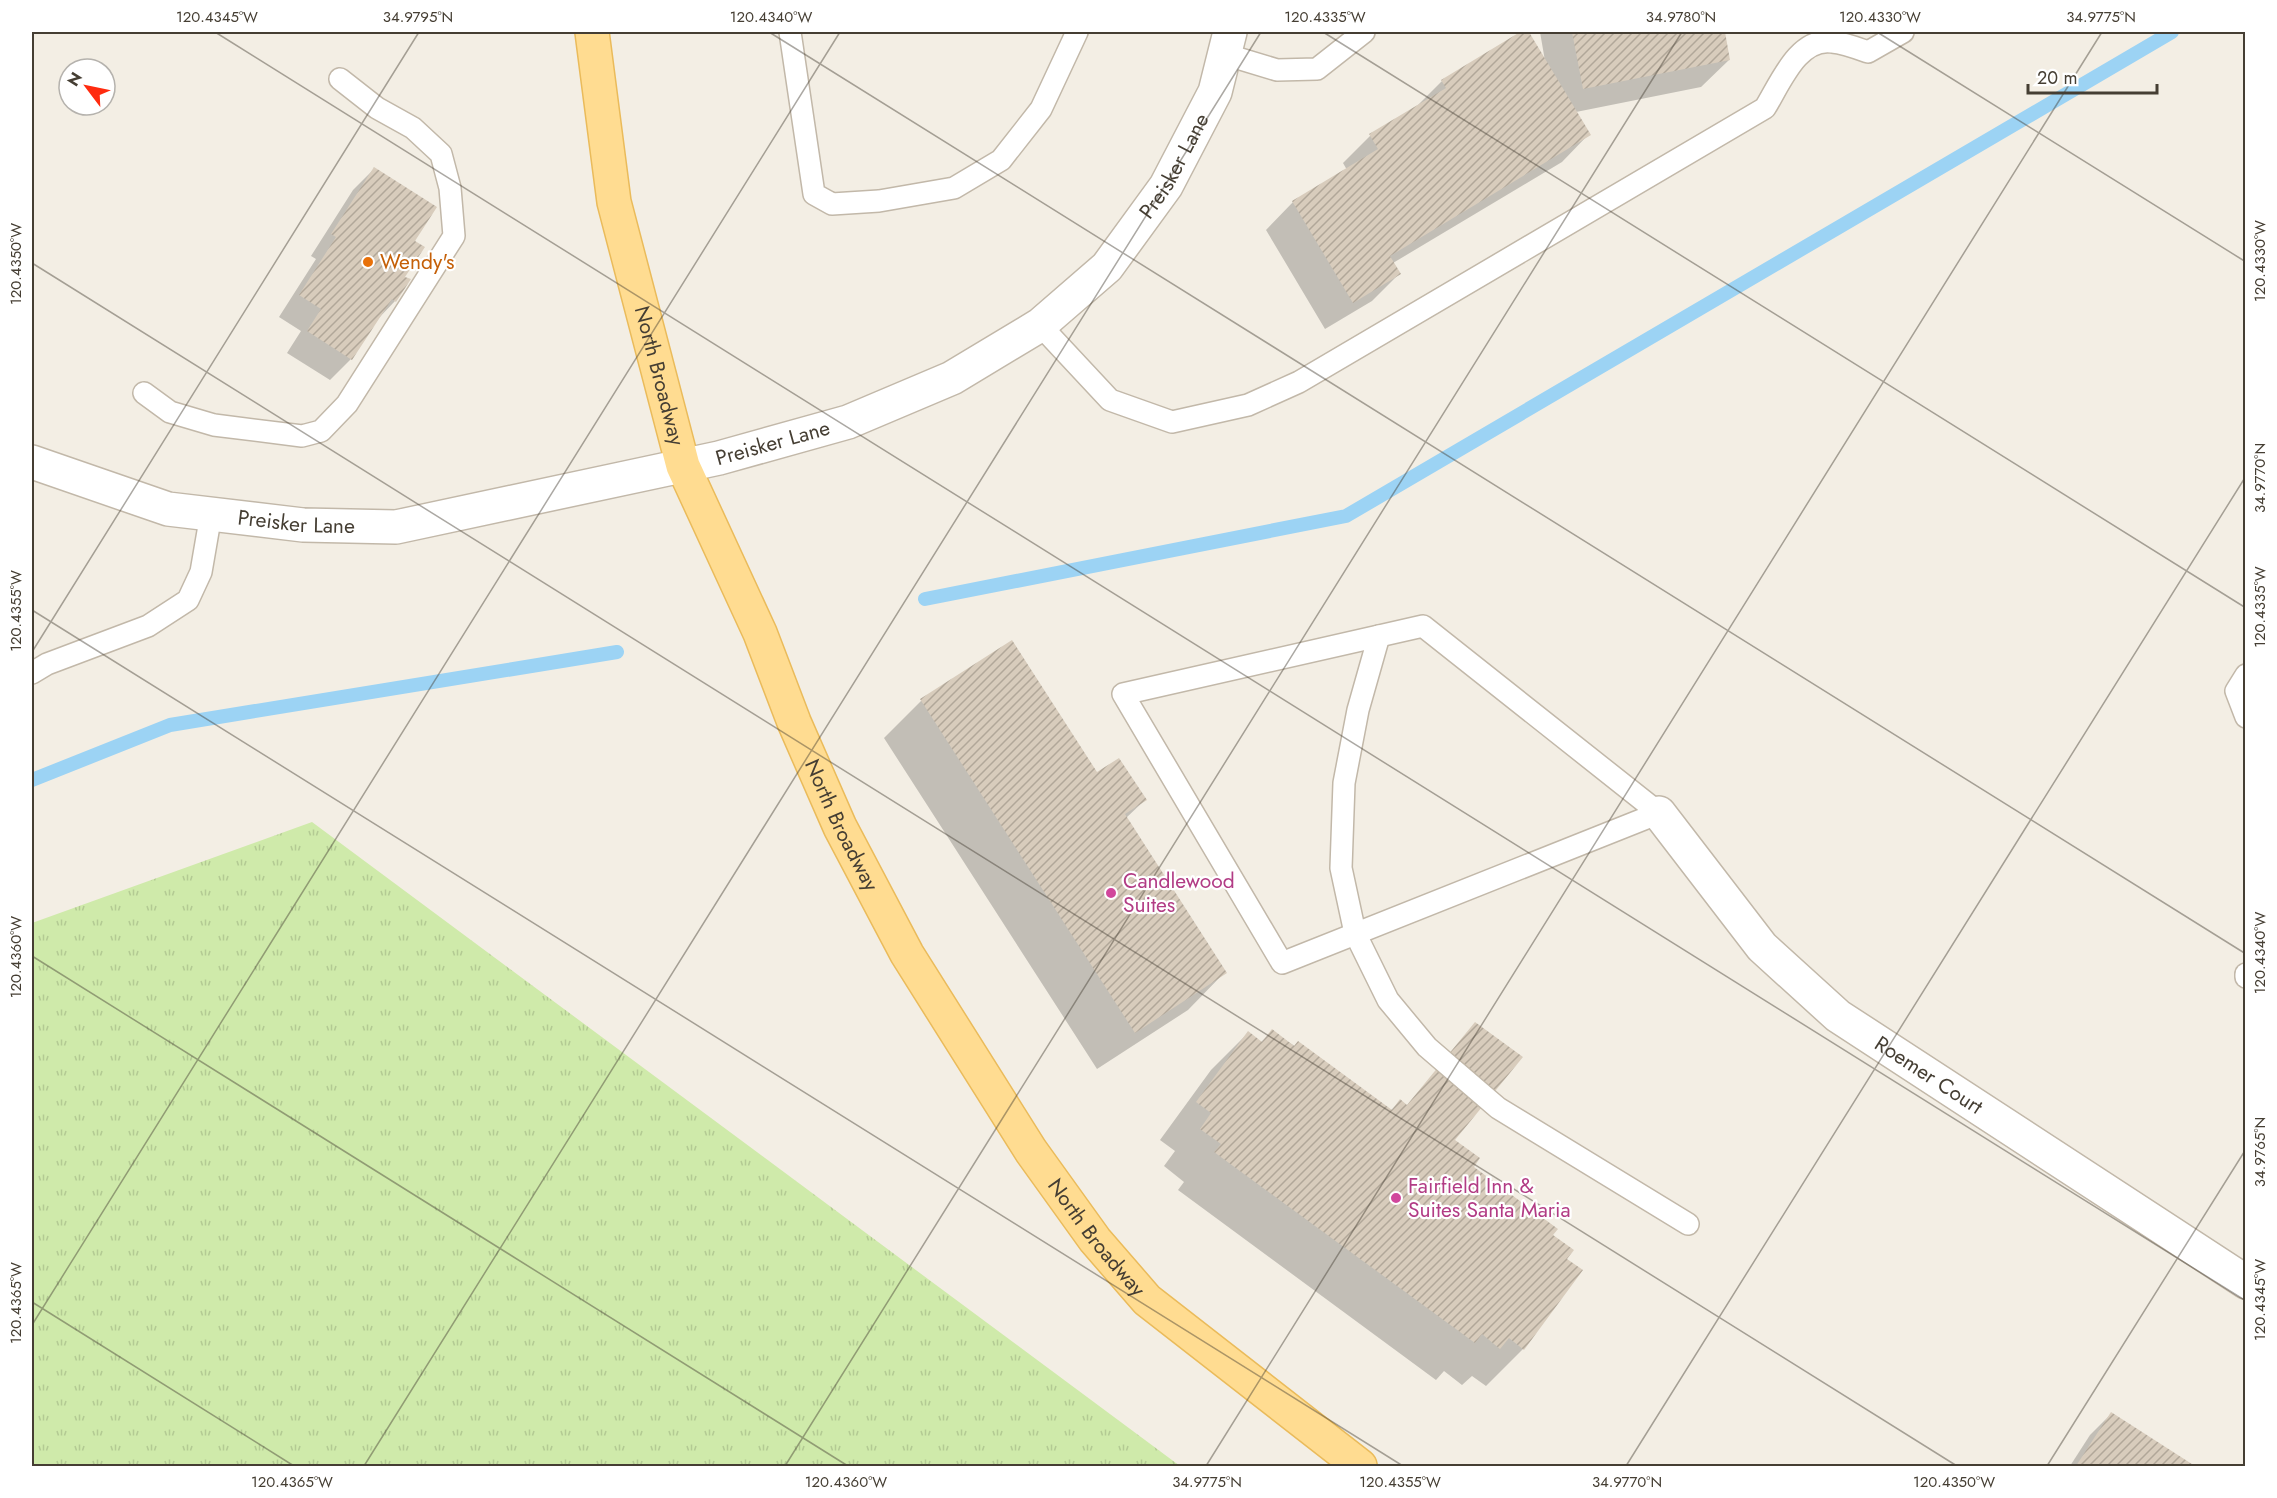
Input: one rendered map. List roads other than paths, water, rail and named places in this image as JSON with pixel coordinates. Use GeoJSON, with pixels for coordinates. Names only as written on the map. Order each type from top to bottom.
{"type":"FeatureCollection","features":[{"type":"Feature","properties":{"kind":"main road","name":"North Broadway"},"geometry":{"type":"LineString","coordinates":[[592,32],[614,202],[683,466],[760,633],[794,722],[840,827],[907,954],[1031,1151],[1095,1240],[1147,1300],[1360,1467]]}},
{"type":"Feature","properties":{"kind":"street","name":"Preisker Lane"},"geometry":{"type":"LineString","coordinates":[[32,462],[168,509],[303,525],[396,527],[683,466],[848,422],[952,378],[1040,325],[1107,267],[1166,186],[1215,92],[1227,43]]}},
{"type":"Feature","properties":{"kind":"street","name":"Roemer Court"},"geometry":{"type":"LineString","coordinates":[[1659,813],[1762,947],[1838,1016],[2246,1282]]}},
{"type":"Feature","properties":{"kind":"lane"},"geometry":{"type":"LineString","coordinates":[[790,32],[814,194],[832,204],[879,201],[954,188],[1002,160],[1041,109],[1077,32]]}},
{"type":"Feature","properties":{"kind":"lane"},"geometry":{"type":"LineString","coordinates":[[1227,43],[1276,70],[1317,69],[1364,32]]}},
{"type":"Feature","properties":{"kind":"lane"},"geometry":{"type":"LineString","coordinates":[[1040,325],[1110,400],[1172,422],[1248,405],[1299,382],[1765,108],[1797,57],[1804,39],[1830,41],[1868,52],[1903,32]]}},
{"type":"Feature","properties":{"kind":"lane"},"geometry":{"type":"LineString","coordinates":[[144,393],[170,412],[214,425],[302,436],[321,431],[347,404],[454,236],[450,188],[441,154],[413,128],[376,108],[340,79]]}},
{"type":"Feature","properties":{"kind":"lane"},"geometry":{"type":"LineString","coordinates":[[32,673],[47,664],[148,626],[188,600],[201,572],[211,514]]}},
{"type":"Feature","properties":{"kind":"lane"},"geometry":{"type":"LineString","coordinates":[[1423,626],[1659,813],[1282,963],[1124,694],[1423,626]]}},
{"type":"Feature","properties":{"kind":"lane"},"geometry":{"type":"LineString","coordinates":[[1378,636],[1358,710],[1344,783],[1341,868],[1355,933],[1388,1000],[1427,1047],[1498,1108],[1688,1224]]}},
{"type":"Feature","properties":{"kind":"lane"},"geometry":{"type":"LineString","coordinates":[[2246,675],[2236,691],[2246,717]]}},
{"type":"Feature","properties":{"kind":"waterway"},"geometry":{"type":"LineString","coordinates":[[925,599],[1346,516],[2172,32]]}},
{"type":"Feature","properties":{"kind":"waterway"},"geometry":{"type":"LineString","coordinates":[[32,780],[170,725],[617,652]]}},
{"type":"Feature","properties":{"kind":"place","name":"Wendy's"},"geometry":{"type":"Point","coordinates":[368,262]}},
{"type":"Feature","properties":{"kind":"place","name":"Candlewood Suites"},"geometry":{"type":"Point","coordinates":[1111,893]}},
{"type":"Feature","properties":{"kind":"place","name":"Fairfield Inn & Suites Santa Maria"},"geometry":{"type":"Point","coordinates":[1396,1198]}}]}
